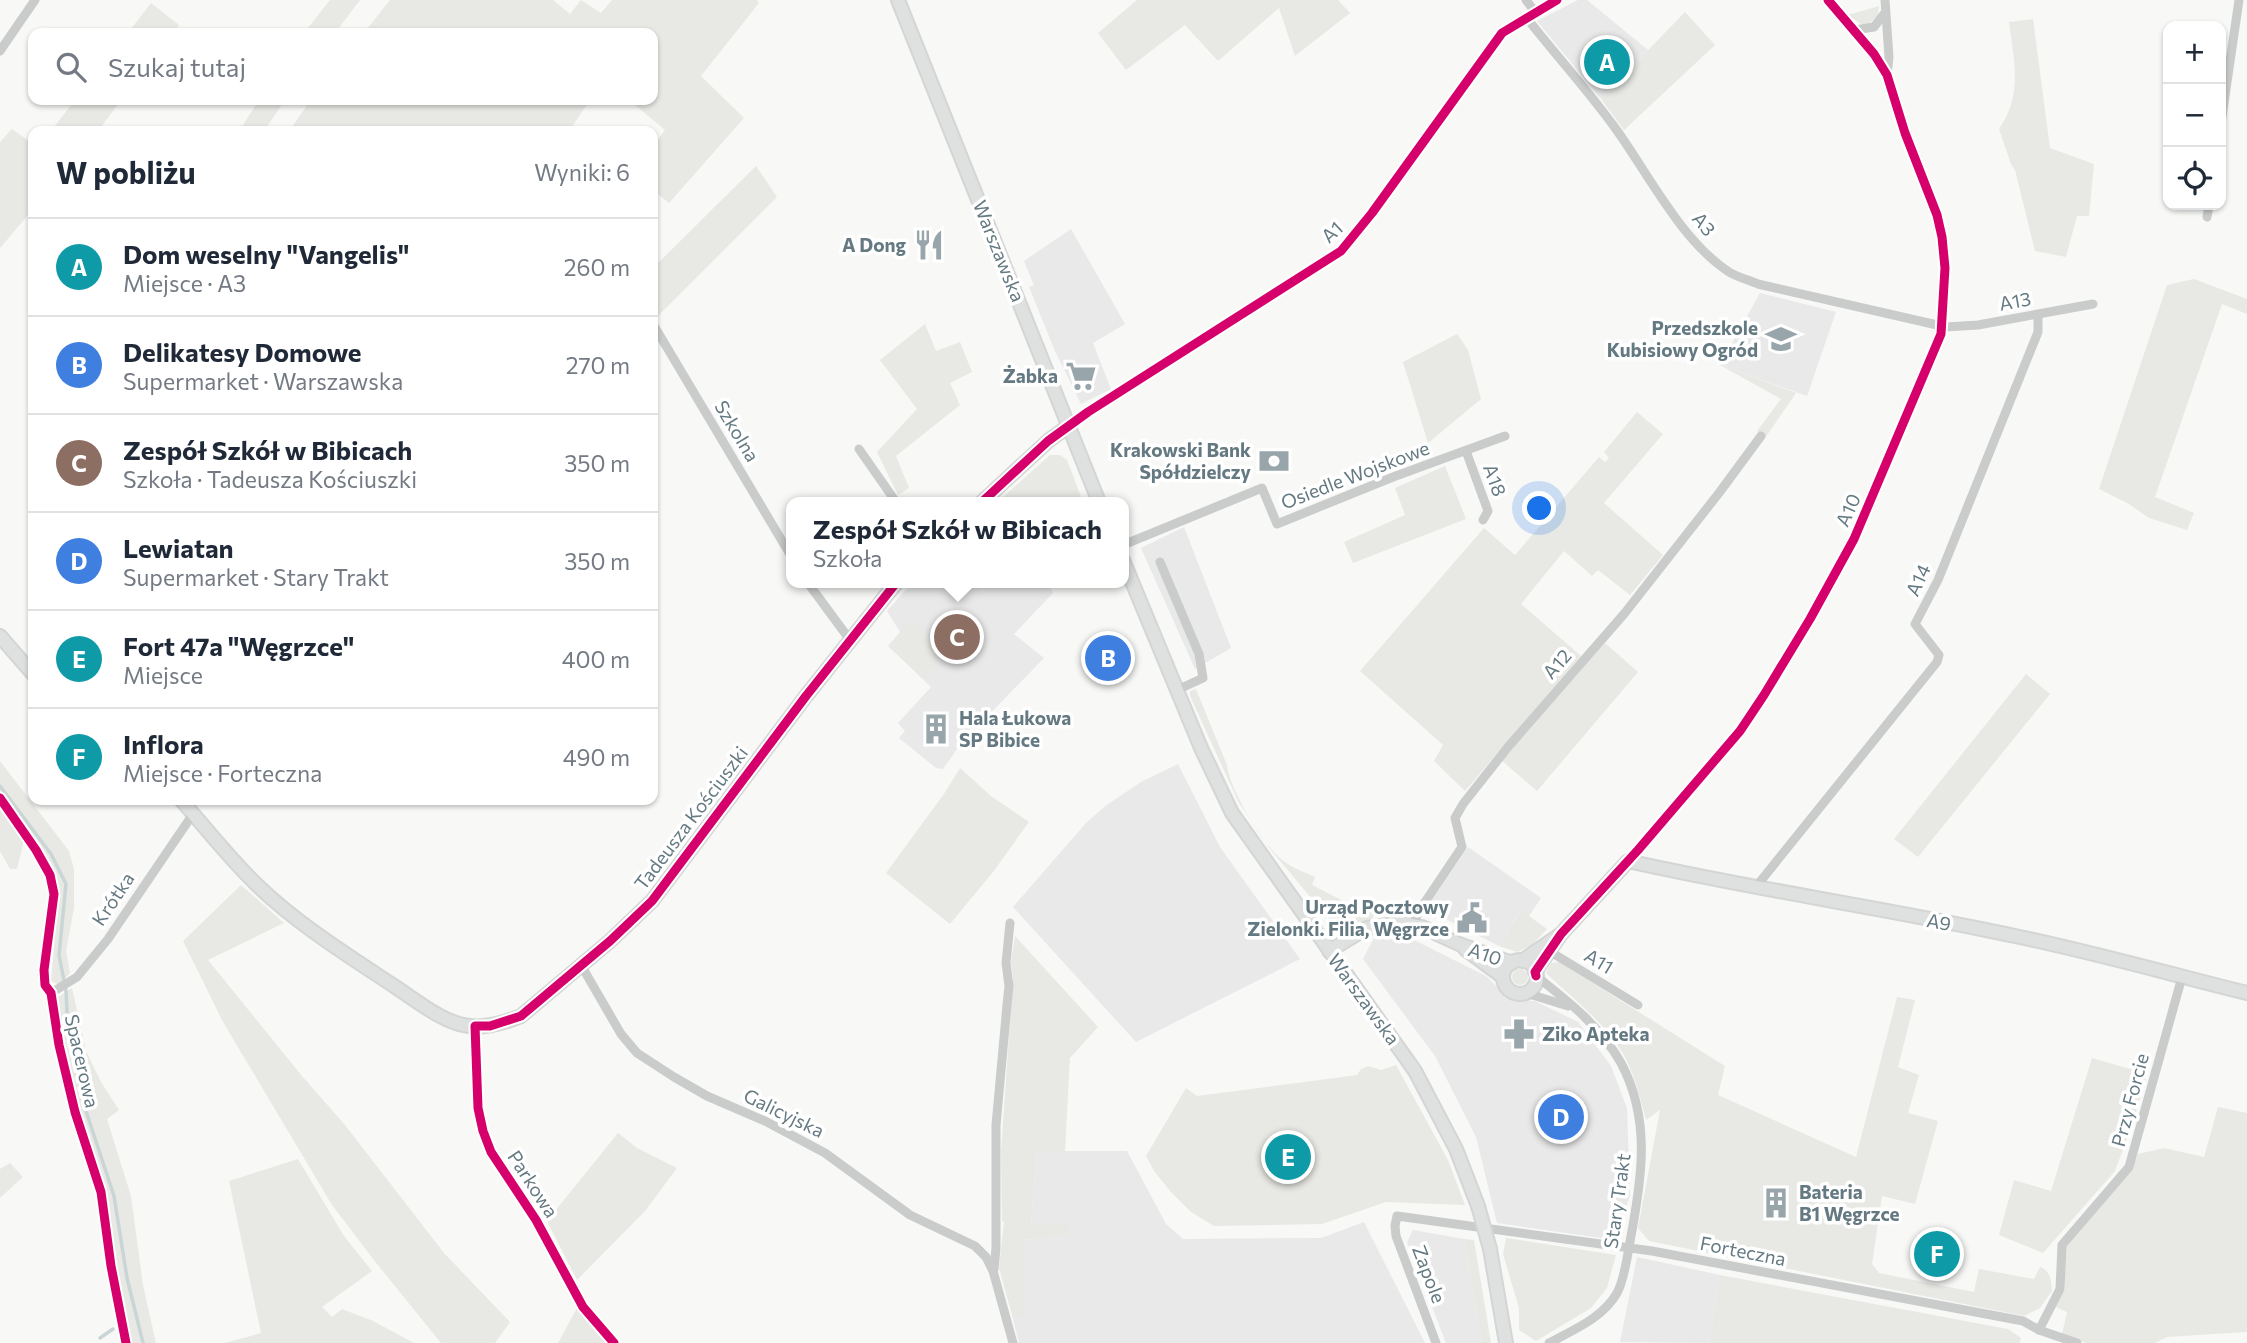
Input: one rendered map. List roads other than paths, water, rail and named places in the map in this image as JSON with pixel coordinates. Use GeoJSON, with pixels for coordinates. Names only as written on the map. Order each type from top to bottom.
{"type":"FeatureCollection","features":[{"type":"Feature","properties":{"kind":"street"},"geometry":{"type":"LineString","coordinates":[[0,51],[35,0]]}},
{"type":"Feature","properties":{"kind":"street","name":"Warszawska"},"geometry":{"type":"LineString","coordinates":[[898,0],[1098,497]]}},
{"type":"Feature","properties":{"kind":"street","name":"A3"},"geometry":{"type":"LineString","coordinates":[[1526,0],[1530,14],[1626,142],[1661,198],[1702,249],[1729,272],[1758,284],[1942,326]]}},
{"type":"Feature","properties":{"kind":"street","name":"A1"},"geometry":{"type":"LineString","coordinates":[[1070,425],[1341,251],[1382,200],[1502,33],[1557,0]]}},
{"type":"Feature","properties":{"kind":"street","name":"A10"},"geometry":{"type":"LineString","coordinates":[[1329,951],[1367,928],[1393,924],[1413,925],[1430,930],[1459,944],[1517,962],[1547,948],[1628,861],[1740,730],[1810,620],[1854,539],[1941,334],[1945,268],[1940,226],[1905,133],[1887,75],[1855,30],[1828,0]]}},
{"type":"Feature","properties":{"kind":"street"},"geometry":{"type":"LineString","coordinates":[[2226,89],[2239,0]]}},
{"type":"Feature","properties":{"kind":"street","name":"A10"},"geometry":{"type":"LineString","coordinates":[[1855,30],[1870,29],[1877,25],[1884,16],[1885,4]]}},
{"type":"Feature","properties":{"kind":"street","name":"A10"},"geometry":{"type":"LineString","coordinates":[[1885,4],[1889,57],[1887,75]]}},
{"type":"Feature","properties":{"kind":"street"},"geometry":{"type":"LineString","coordinates":[[2207,217],[2208,210]]}},
{"type":"Feature","properties":{"kind":"street","name":"A13"},"geometry":{"type":"LineString","coordinates":[[1942,326],[1967,326],[2092,304]]}},
{"type":"Feature","properties":{"kind":"street","name":"A14"},"geometry":{"type":"LineString","coordinates":[[1755,888],[1937,662],[1940,654],[1916,624],[1938,580],[2038,332],[2038,315]]}},
{"type":"Feature","properties":{"kind":"street","name":"Szkolna"},"geometry":{"type":"LineString","coordinates":[[658,332],[786,548]]}},
{"type":"Feature","properties":{"kind":"street"},"geometry":{"type":"LineString","coordinates":[[987,497],[1048,441],[1070,425]]}},
{"type":"Feature","properties":{"kind":"street","name":"Osiedle Wojskowe"},"geometry":{"type":"LineString","coordinates":[[1129,543],[1262,488],[1277,524],[1505,436]]}},
{"type":"Feature","properties":{"kind":"street","name":"A12"},"geometry":{"type":"LineString","coordinates":[[1413,925],[1419,911],[1462,847],[1455,818],[1463,804],[1508,747],[1624,614],[1761,436]]}},
{"type":"Feature","properties":{"kind":"street"},"geometry":{"type":"LineString","coordinates":[[859,449],[893,497]]}},
{"type":"Feature","properties":{"kind":"street","name":"A18"},"geometry":{"type":"LineString","coordinates":[[1466,451],[1488,511],[1483,520]]}},
{"type":"Feature","properties":{"kind":"street"},"geometry":{"type":"LineString","coordinates":[[1160,562],[1199,654],[1203,678],[1177,690]]}},
{"type":"Feature","properties":{"kind":"street","name":"Warszawska"},"geometry":{"type":"LineString","coordinates":[[1129,574],[1218,788],[1232,813],[1369,1004],[1425,1088],[1456,1149],[1478,1206],[1490,1249],[1506,1343]]}},
{"type":"Feature","properties":{"kind":"street"},"geometry":{"type":"LineString","coordinates":[[812,588],[850,640]]}},
{"type":"Feature","properties":{"kind":"street","name":"Tadeusza Kościuszki"},"geometry":{"type":"LineString","coordinates":[[185,805],[257,885],[291,914],[442,1017],[460,1024],[490,1026],[521,1016],[636,918],[658,894],[892,588]]}},
{"type":"Feature","properties":{"kind":"street"},"geometry":{"type":"LineString","coordinates":[[0,636],[28,668]]}},
{"type":"Feature","properties":{"kind":"street","name":"Spacerowa"},"geometry":{"type":"LineString","coordinates":[[0,798],[50,875],[54,894],[44,970],[45,985],[51,993],[59,1045],[75,1112],[101,1192],[111,1266],[126,1343]]}},
{"type":"Feature","properties":{"kind":"street","name":"Krótka"},"geometry":{"type":"LineString","coordinates":[[51,993],[77,977],[108,939],[193,814]]}},
{"type":"Feature","properties":{"kind":"street","name":"A9"},"geometry":{"type":"LineString","coordinates":[[1628,861],[1755,888],[2013,935],[2118,958],[2247,993]]}},
{"type":"Feature","properties":{"kind":"street","name":"Galicyjska"},"geometry":{"type":"LineString","coordinates":[[993,1271],[996,1248],[996,1125],[1008,995],[1006,962],[1010,923]]}},
{"type":"Feature","properties":{"kind":"street","name":"A10"},"geometry":{"type":"LineString","coordinates":[[1459,944],[1503,977]]}},
{"type":"Feature","properties":{"kind":"street","name":"A10"},"geometry":{"type":"LineString","coordinates":[[1536,974],[1547,948]]}},
{"type":"Feature","properties":{"kind":"street","name":"A11"},"geometry":{"type":"LineString","coordinates":[[1547,948],[1638,1005]]}},
{"type":"Feature","properties":{"kind":"street"},"geometry":{"type":"LineString","coordinates":[[1517,962],[1530,965],[1536,974],[1534,986],[1526,993],[1520,994],[1508,989],[1503,977],[1506,969],[1517,962]]}},
{"type":"Feature","properties":{"kind":"street","name":"Galicyjska"},"geometry":{"type":"LineString","coordinates":[[581,965],[621,1034],[644,1058],[707,1096],[765,1121],[825,1153],[910,1215],[975,1246],[986,1257],[993,1271],[1013,1343]]}},
{"type":"Feature","properties":{"kind":"street","name":"Stary Trakt"},"geometry":{"type":"LineString","coordinates":[[1536,974],[1596,1028],[1617,1055],[1637,1104],[1642,1134],[1643,1163],[1619,1291],[1596,1317],[1549,1343]]}},
{"type":"Feature","properties":{"kind":"street","name":"Przy Forcie"},"geometry":{"type":"LineString","coordinates":[[2039,1330],[2060,1289],[2062,1245],[2129,1167],[2182,977]]}},
{"type":"Feature","properties":{"kind":"street","name":"Stary Trakt"},"geometry":{"type":"LineString","coordinates":[[1526,993],[1573,1007]]}},
{"type":"Feature","properties":{"kind":"street","name":"Parkowa"},"geometry":{"type":"LineString","coordinates":[[475,1026],[478,1108],[491,1152],[536,1220],[583,1307],[614,1343]]}},
{"type":"Feature","properties":{"kind":"street","name":"Forteczna"},"geometry":{"type":"LineString","coordinates":[[1397,1216],[1629,1248],[2023,1321],[2039,1330],[2077,1343]]}},
{"type":"Feature","properties":{"kind":"street","name":"Zapole"},"geometry":{"type":"LineString","coordinates":[[1397,1216],[1396,1236],[1436,1343]]}},
{"type":"Feature","properties":{"kind":"waterway"},"geometry":{"type":"LineString","coordinates":[[0,786],[51,854],[66,884],[59,955],[66,991],[68,1032],[83,1102],[114,1196],[127,1278],[143,1343]]}},
{"type":"Feature","properties":{"kind":"waterway"},"geometry":{"type":"LineString","coordinates":[[100,1338],[113,1329]]}},
{"type":"Feature","properties":{"kind":"place","name":"Dom weselny \"Vangelis\""},"geometry":{"type":"Point","coordinates":[1607,62]}},
{"type":"Feature","properties":{"kind":"place","name":"A Dong"},"geometry":{"type":"Point","coordinates":[929,245]}},
{"type":"Feature","properties":{"kind":"place","name":"Przedszkole Kubisiowy Ogród"},"geometry":{"type":"Point","coordinates":[1781,339]}},
{"type":"Feature","properties":{"kind":"place","name":"Żabka"},"geometry":{"type":"Point","coordinates":[1081,376]}},
{"type":"Feature","properties":{"kind":"place","name":"Krakowski Bank Spółdzielczy"},"geometry":{"type":"Point","coordinates":[1274,461]}},
{"type":"Feature","properties":{"kind":"place","name":"Zespół Szkół w Bibicach"},"geometry":{"type":"Point","coordinates":[957,637]}},
{"type":"Feature","properties":{"kind":"place","name":"Delikatesy Domowe"},"geometry":{"type":"Point","coordinates":[1108,658]}},
{"type":"Feature","properties":{"kind":"place","name":"Hala Łukowa SP Bibice"},"geometry":{"type":"Point","coordinates":[936,729]}},
{"type":"Feature","properties":{"kind":"place","name":"Urząd Pocztowy Zielonki. Filia, Węgrzce"},"geometry":{"type":"Point","coordinates":[1472,918]}},
{"type":"Feature","properties":{"kind":"place","name":"Ziko Apteka"},"geometry":{"type":"Point","coordinates":[1519,1034]}},
{"type":"Feature","properties":{"kind":"place","name":"Lewiatan"},"geometry":{"type":"Point","coordinates":[1561,1117]}},
{"type":"Feature","properties":{"kind":"place","name":"Fort 47a \"Węgrzce\""},"geometry":{"type":"Point","coordinates":[1288,1157]}},
{"type":"Feature","properties":{"kind":"place","name":"Bateria B1 Węgrzce"},"geometry":{"type":"Point","coordinates":[1776,1203]}},
{"type":"Feature","properties":{"kind":"place","name":"Inflora"},"geometry":{"type":"Point","coordinates":[1937,1254]}}]}
